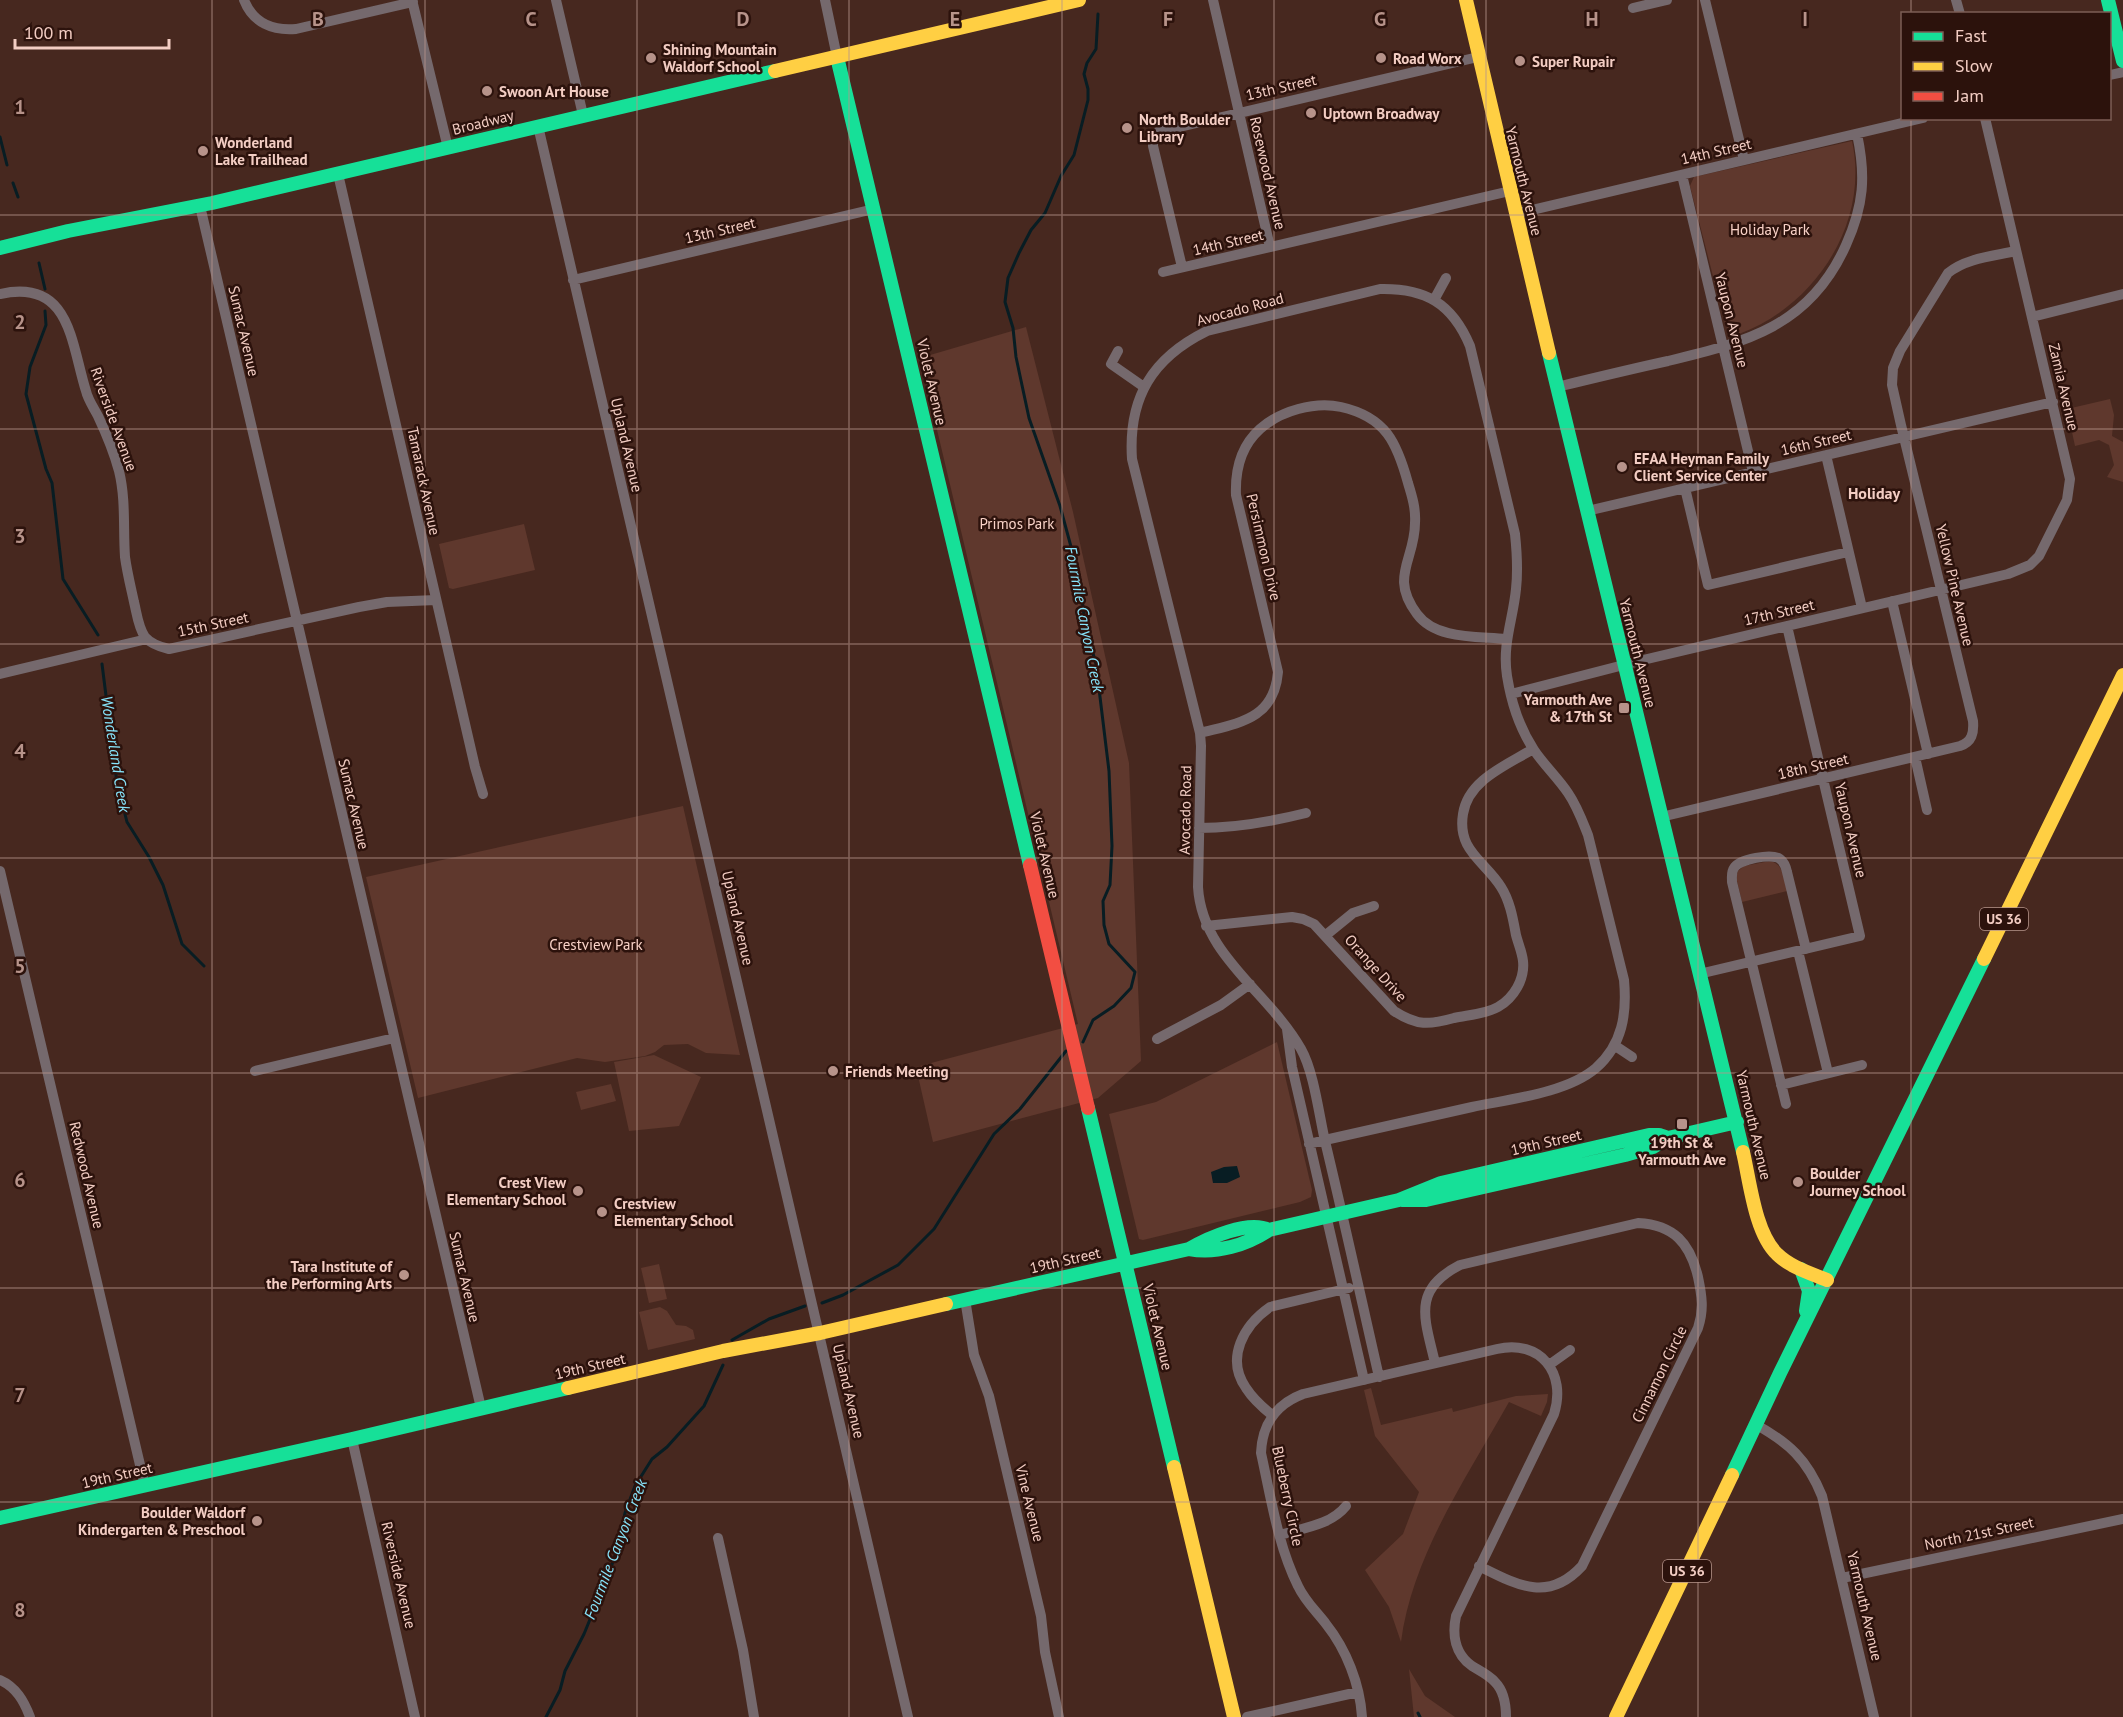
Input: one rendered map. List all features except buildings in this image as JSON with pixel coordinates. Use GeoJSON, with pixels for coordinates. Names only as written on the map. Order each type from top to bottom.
{"type":"FeatureCollection","features":[{"type":"Feature","properties":{"kind":"main road","name":"Broadway"},"geometry":{"type":"LineString","coordinates":[[0,248],[68,231],[200,206],[1078,0]]}},
{"type":"Feature","properties":{"kind":"main road","name":"Yarmouth Avenue"},"geometry":{"type":"LineString","coordinates":[[1466,0],[1515,214],[1764,1238],[1776,1255],[1827,1280]]}},
{"type":"Feature","properties":{"kind":"main road"},"geometry":{"type":"LineString","coordinates":[[2111,12],[2123,61]]}},
{"type":"Feature","properties":{"kind":"main road","name":"Violet Avenue"},"geometry":{"type":"LineString","coordinates":[[837,57],[1234,1717]]}},
{"type":"Feature","properties":{"kind":"main road","name":"US 36"},"geometry":{"type":"LineString","coordinates":[[1616,1717],[1695,1555],[1755,1424],[2123,675]]}},
{"type":"Feature","properties":{"kind":"main road","name":"19th Street"},"geometry":{"type":"LineString","coordinates":[[0,1518],[352,1439],[723,1351],[820,1333],[1189,1249],[1209,1237],[1256,1226],[1269,1230],[1399,1200],[1440,1183],[1655,1134],[1668,1138],[1737,1122]]}},
{"type":"Feature","properties":{"kind":"main road"},"geometry":{"type":"LineString","coordinates":[[1801,1269],[1809,1291],[1801,1331]]}},
{"type":"Feature","properties":{"kind":"street"},"geometry":{"type":"LineString","coordinates":[[244,0],[254,17],[268,26],[284,30],[412,1],[448,148]]}},
{"type":"Feature","properties":{"kind":"street"},"geometry":{"type":"LineString","coordinates":[[556,0],[583,115]]}},
{"type":"Feature","properties":{"kind":"street","name":"Violet Avenue"},"geometry":{"type":"LineString","coordinates":[[825,0],[837,57]]}},
{"type":"Feature","properties":{"kind":"street","name":"Rosewood Avenue"},"geometry":{"type":"LineString","coordinates":[[1213,0],[1270,247]]}},
{"type":"Feature","properties":{"kind":"street"},"geometry":{"type":"LineString","coordinates":[[1633,8],[1667,0]]}},
{"type":"Feature","properties":{"kind":"street"},"geometry":{"type":"LineString","coordinates":[[1705,0],[1744,160]]}},
{"type":"Feature","properties":{"kind":"street","name":"13th Street"},"geometry":{"type":"LineString","coordinates":[[1182,267],[1153,138],[1160,131],[1478,57]]}},
{"type":"Feature","properties":{"kind":"street","name":"14th Street"},"geometry":{"type":"LineString","coordinates":[[1515,214],[1915,120]]}},
{"type":"Feature","properties":{"kind":"street","name":"Zamia Avenue"},"geometry":{"type":"LineString","coordinates":[[1941,590],[2016,572],[2030,565],[2041,554],[2067,500],[2070,486],[2068,466],[1985,120]]}},
{"type":"Feature","properties":{"kind":"street","name":"Upland Avenue"},"geometry":{"type":"LineString","coordinates":[[538,126],[908,1717]]}},
{"type":"Feature","properties":{"kind":"street"},"geometry":{"type":"LineString","coordinates":[[1557,387],[1724,347],[1760,334],[1790,316],[1811,297],[1834,268],[1848,241],[1861,199],[1863,166],[1857,134]]}},
{"type":"Feature","properties":{"kind":"street","name":"Tamarack Avenue"},"geometry":{"type":"LineString","coordinates":[[338,174],[483,794]]}},
{"type":"Feature","properties":{"kind":"street","name":"Yaupon Avenue"},"geometry":{"type":"LineString","coordinates":[[1682,175],[1753,472]]}},
{"type":"Feature","properties":{"kind":"street","name":"14th Street"},"geometry":{"type":"LineString","coordinates":[[1163,272],[1510,191]]}},
{"type":"Feature","properties":{"kind":"street","name":"Sumac Avenue"},"geometry":{"type":"LineString","coordinates":[[200,206],[481,1408]]}},
{"type":"Feature","properties":{"kind":"street","name":"13th Street"},"geometry":{"type":"LineString","coordinates":[[573,280],[874,210]]}},
{"type":"Feature","properties":{"kind":"street","name":"Yellow Pine Avenue"},"geometry":{"type":"LineString","coordinates":[[1970,740],[1973,730],[1972,721],[1892,385],[1892,372],[1896,359],[1948,273],[1961,265],[2016,251]]}},
{"type":"Feature","properties":{"kind":"street"},"geometry":{"type":"LineString","coordinates":[[1434,300],[1446,279]]}},
{"type":"Feature","properties":{"kind":"street","name":"Avocado Road"},"geometry":{"type":"LineString","coordinates":[[1309,1144],[1325,1140],[1564,1087],[1585,1077],[1599,1066],[1614,1045],[1624,1021],[1626,1004],[1624,980],[1588,835],[1579,813],[1554,768],[1533,749],[1522,728],[1510,694],[1506,639],[1516,591],[1518,558],[1515,534],[1470,346],[1463,330],[1450,313],[1434,300],[1418,292],[1402,289],[1380,289],[1206,331],[1189,340],[1172,351],[1158,365],[1144,387],[1132,419],[1130,439],[1132,459],[1200,733],[1198,898],[1206,926],[1217,947],[1251,984],[1287,1029],[1304,1056],[1325,1140],[1379,1377]]}},
{"type":"Feature","properties":{"kind":"street","name":"Riverside Avenue"},"geometry":{"type":"LineString","coordinates":[[0,294],[11,291],[39,295],[57,308],[69,326],[86,393],[109,441],[119,471],[124,504],[125,559],[139,624],[147,639]]}},
{"type":"Feature","properties":{"kind":"street"},"geometry":{"type":"LineString","coordinates":[[2032,317],[2123,294]]}},
{"type":"Feature","properties":{"kind":"street"},"geometry":{"type":"LineString","coordinates":[[1118,351],[1111,364],[1144,387]]}},
{"type":"Feature","properties":{"kind":"street","name":"16th Street"},"geometry":{"type":"LineString","coordinates":[[1587,511],[2053,402]]}},
{"type":"Feature","properties":{"kind":"street","name":"Persimmon Drive"},"geometry":{"type":"LineString","coordinates":[[1200,733],[1256,716],[1269,702],[1277,685],[1278,672],[1236,495],[1236,479],[1239,463],[1248,443],[1258,430],[1285,413],[1321,405],[1337,406],[1353,410],[1381,426],[1400,453],[1415,508],[1416,525],[1404,574],[1404,588],[1408,601],[1419,616],[1446,633],[1506,639]]}},
{"type":"Feature","properties":{"kind":"street"},"geometry":{"type":"LineString","coordinates":[[1826,455],[1862,608]]}},
{"type":"Feature","properties":{"kind":"street"},"geometry":{"type":"LineString","coordinates":[[1685,488],[1708,585],[1848,552]]}},
{"type":"Feature","properties":{"kind":"street","name":"17th Street"},"geometry":{"type":"LineString","coordinates":[[1510,694],[1941,590]]}},
{"type":"Feature","properties":{"kind":"street","name":"15th Street"},"geometry":{"type":"LineString","coordinates":[[147,639],[159,647],[169,649],[387,602],[436,600]]}},
{"type":"Feature","properties":{"kind":"street"},"geometry":{"type":"LineString","coordinates":[[1892,601],[1928,754]]}},
{"type":"Feature","properties":{"kind":"street","name":"Yaupon Avenue"},"geometry":{"type":"LineString","coordinates":[[1787,626],[1860,936],[1802,950]]}},
{"type":"Feature","properties":{"kind":"street"},"geometry":{"type":"LineString","coordinates":[[0,674],[147,639]]}},
{"type":"Feature","properties":{"kind":"street","name":"18th Street"},"geometry":{"type":"LineString","coordinates":[[1661,816],[1928,754],[1960,746],[1970,740]]}},
{"type":"Feature","properties":{"kind":"street","name":"Orange Drive"},"geometry":{"type":"LineString","coordinates":[[1206,926],[1292,917],[1304,919],[1314,924],[1326,935],[1395,1011],[1408,1021],[1424,1024],[1437,1023],[1497,1008],[1511,997],[1518,987],[1523,962],[1509,904],[1503,890],[1495,877],[1470,852],[1464,839],[1463,813],[1469,796],[1481,782],[1533,749]]}},
{"type":"Feature","properties":{"kind":"street"},"geometry":{"type":"LineString","coordinates":[[1915,757],[1927,810]]}},
{"type":"Feature","properties":{"kind":"street"},"geometry":{"type":"LineString","coordinates":[[1199,828],[1265,823],[1306,813]]}},
{"type":"Feature","properties":{"kind":"street"},"geometry":{"type":"LineString","coordinates":[[1786,1104],[1732,876],[1736,865],[1747,860],[1777,857],[1783,862],[1787,872],[1828,1073]]}},
{"type":"Feature","properties":{"kind":"street","name":"Redwood Avenue"},"geometry":{"type":"LineString","coordinates":[[0,871],[145,1486]]}},
{"type":"Feature","properties":{"kind":"street"},"geometry":{"type":"LineString","coordinates":[[1326,935],[1353,913],[1374,906]]}},
{"type":"Feature","properties":{"kind":"street"},"geometry":{"type":"LineString","coordinates":[[1699,974],[1802,950]]}},
{"type":"Feature","properties":{"kind":"street"},"geometry":{"type":"LineString","coordinates":[[1157,1039],[1221,1005],[1251,984]]}},
{"type":"Feature","properties":{"kind":"street"},"geometry":{"type":"LineString","coordinates":[[1287,1029],[1292,1067],[1364,1380]]}},
{"type":"Feature","properties":{"kind":"street"},"geometry":{"type":"LineString","coordinates":[[255,1071],[393,1038]]}},
{"type":"Feature","properties":{"kind":"street"},"geometry":{"type":"LineString","coordinates":[[1614,1045],[1632,1057]]}},
{"type":"Feature","properties":{"kind":"street"},"geometry":{"type":"LineString","coordinates":[[1781,1084],[1862,1065]]}},
{"type":"Feature","properties":{"kind":"street","name":"Cinnamon Circle"},"geometry":{"type":"LineString","coordinates":[[1435,1363],[1425,1313],[1429,1283],[1466,1263],[1628,1224],[1647,1223],[1674,1227],[1695,1264],[1703,1308],[1698,1328],[1588,1555],[1576,1573],[1559,1588],[1542,1588],[1523,1586],[1479,1566]]}},
{"type":"Feature","properties":{"kind":"street"},"geometry":{"type":"LineString","coordinates":[[1358,1286],[1270,1307],[1240,1330],[1239,1371],[1244,1386],[1256,1402],[1272,1415],[1292,1398],[1506,1347],[1533,1351],[1549,1365],[1554,1376],[1558,1398],[1554,1414],[1456,1616],[1455,1643],[1463,1658],[1496,1682],[1509,1696],[1506,1717]]}},
{"type":"Feature","properties":{"kind":"street","name":"Vine Avenue"},"geometry":{"type":"LineString","coordinates":[[965,1299],[974,1355],[989,1396],[1041,1616],[1045,1652],[1059,1717]]}},
{"type":"Feature","properties":{"kind":"street"},"geometry":{"type":"LineString","coordinates":[[1549,1365],[1570,1350]]}},
{"type":"Feature","properties":{"kind":"street","name":"Blueberry Circle"},"geometry":{"type":"LineString","coordinates":[[1272,1415],[1262,1440],[1261,1453],[1289,1566],[1299,1588],[1340,1645],[1358,1692],[1362,1717]]}},
{"type":"Feature","properties":{"kind":"street","name":"Yarmouth Avenue"},"geometry":{"type":"LineString","coordinates":[[1755,1424],[1784,1441],[1799,1455],[1813,1476],[1822,1496],[1874,1717]]}},
{"type":"Feature","properties":{"kind":"street","name":"Riverside Avenue"},"geometry":{"type":"LineString","coordinates":[[352,1439],[416,1717]]}},
{"type":"Feature","properties":{"kind":"street"},"geometry":{"type":"LineString","coordinates":[[1280,1535],[1331,1520],[1346,1506]]}},
{"type":"Feature","properties":{"kind":"street","name":"North 21st Street"},"geometry":{"type":"LineString","coordinates":[[1842,1578],[2123,1518]]}},
{"type":"Feature","properties":{"kind":"street"},"geometry":{"type":"LineString","coordinates":[[718,1538],[743,1650],[754,1717]]}},
{"type":"Feature","properties":{"kind":"street"},"geometry":{"type":"LineString","coordinates":[[0,1680],[17,1692],[30,1717]]}},
{"type":"Feature","properties":{"kind":"street"},"geometry":{"type":"LineString","coordinates":[[1247,1717],[1358,1692]]}},
{"type":"Feature","properties":{"kind":"green space","name":"Holiday Park"},"geometry":{"type":"Polygon","coordinates":[[[1852,141],[1855,172],[1853,202],[1844,231],[1831,258],[1813,282],[1791,304],[1766,321],[1739,334],[1726,327],[1690,186],[1694,177],[1852,141]]]}},
{"type":"Feature","properties":{"kind":"green space","name":"Primos Park"},"geometry":{"type":"Polygon","coordinates":[[[1026,327],[1073,512],[1129,763],[1141,1061],[1098,1098],[933,1142],[916,1067],[1078,1024],[920,358],[1026,327]]]}},
{"type":"Feature","properties":{"kind":"green space"},"geometry":{"type":"Polygon","coordinates":[[[2110,399],[2114,415],[2112,436],[2123,442],[2123,482],[2107,477],[2114,465],[2109,445],[2099,440],[2075,446],[2067,409],[2110,399]]]}},
{"type":"Feature","properties":{"kind":"green space"},"geometry":{"type":"Polygon","coordinates":[[[524,524],[535,570],[449,588],[439,544],[524,524]]]}},
{"type":"Feature","properties":{"kind":"green space","name":"Crestview Park"},"geometry":{"type":"Polygon","coordinates":[[[683,806],[740,1055],[706,1053],[688,1044],[664,1045],[645,1056],[605,1062],[577,1058],[418,1098],[366,877],[683,806]]]}},
{"type":"Feature","properties":{"kind":"green space"},"geometry":{"type":"Polygon","coordinates":[[[1770,861],[1781,869],[1787,891],[1742,902],[1736,877],[1738,871],[1744,866],[1770,861]]]}},
{"type":"Feature","properties":{"kind":"green space"},"geometry":{"type":"Polygon","coordinates":[[[1277,1042],[1312,1190],[1311,1197],[1300,1202],[1143,1240],[1139,1239],[1109,1114],[1156,1102],[1277,1042]]]}},
{"type":"Feature","properties":{"kind":"green space"},"geometry":{"type":"Polygon","coordinates":[[[654,1055],[701,1077],[679,1126],[629,1131],[614,1062],[654,1055]]]}},
{"type":"Feature","properties":{"kind":"green space"},"geometry":{"type":"Polygon","coordinates":[[[611,1084],[616,1101],[581,1110],[576,1092],[611,1084]]]}},
{"type":"Feature","properties":{"kind":"green space"},"geometry":{"type":"Polygon","coordinates":[[[659,1264],[667,1299],[649,1303],[641,1268],[659,1264]]]}},
{"type":"Feature","properties":{"kind":"green space"},"geometry":{"type":"Polygon","coordinates":[[[660,1307],[667,1311],[676,1325],[686,1326],[693,1330],[695,1339],[648,1350],[639,1312],[660,1307]]]}},
{"type":"Feature","properties":{"kind":"green space"},"geometry":{"type":"Polygon","coordinates":[[[1371,1388],[1381,1425],[1452,1408],[1453,1412],[1516,1396],[1548,1394],[1541,1416],[1509,1402],[1459,1488],[1429,1548],[1407,1610],[1401,1642],[1389,1607],[1365,1570],[1403,1534],[1419,1492],[1375,1436],[1364,1390],[1371,1388]]]}},
{"type":"Feature","properties":{"kind":"green space"},"geometry":{"type":"Polygon","coordinates":[[[1409,1669],[1425,1696],[1455,1717],[1414,1717],[1409,1669]]]}},
{"type":"Feature","properties":{"kind":"water"},"geometry":{"type":"Polygon","coordinates":[[[1237,1166],[1240,1177],[1227,1183],[1213,1183],[1211,1172],[1224,1167],[1237,1166]]]}},
{"type":"Feature","properties":{"kind":"waterway","name":"Fourmile Canyon Creek"},"geometry":{"type":"LineString","coordinates":[[1083,1042],[1093,1020],[1114,1006],[1131,988],[1135,972],[1109,944],[1104,925],[1103,901],[1110,885],[1112,846],[1109,771],[1096,664],[1085,625],[1080,580],[1060,506],[1029,418],[1016,357],[1013,328],[1005,302],[1008,278],[1019,253],[1031,230],[1045,213],[1061,176],[1074,155],[1088,100],[1084,74],[1087,63],[1096,49],[1098,14]]}},
{"type":"Feature","properties":{"kind":"waterway","name":"Wonderland Creek"},"geometry":{"type":"LineString","coordinates":[[0,137],[7,165]]}},
{"type":"Feature","properties":{"kind":"waterway","name":"Wonderland Creek"},"geometry":{"type":"LineString","coordinates":[[13,183],[18,197]]}},
{"type":"Feature","properties":{"kind":"waterway","name":"Wonderland Creek"},"geometry":{"type":"LineString","coordinates":[[39,263],[45,289]]}},
{"type":"Feature","properties":{"kind":"waterway","name":"Wonderland Creek"},"geometry":{"type":"LineString","coordinates":[[45,311],[46,325],[30,367],[26,394],[46,469],[52,483],[63,579],[98,635]]}},
{"type":"Feature","properties":{"kind":"waterway","name":"Wonderland Creek"},"geometry":{"type":"LineString","coordinates":[[102,664],[117,783],[127,822],[163,885],[182,944],[204,966]]}},
{"type":"Feature","properties":{"kind":"waterway","name":"Fourmile Canyon Creek"},"geometry":{"type":"LineString","coordinates":[[822,1303],[843,1295],[898,1265],[934,1229],[994,1134],[1020,1109],[1066,1051]]}},
{"type":"Feature","properties":{"kind":"waterway","name":"Fourmile Canyon Creek"},"geometry":{"type":"LineString","coordinates":[[732,1340],[769,1319],[805,1306]]}},
{"type":"Feature","properties":{"kind":"waterway","name":"Fourmile Canyon Creek"},"geometry":{"type":"LineString","coordinates":[[546,1717],[560,1690],[565,1671],[584,1634],[609,1573],[617,1550],[625,1513],[635,1486],[652,1459],[667,1447],[704,1406],[723,1365]]}},
{"type":"Feature","properties":{"kind":"waterway"},"geometry":{"type":"LineString","coordinates":[[1418,1713],[1420,1717]]}},
{"type":"Feature","properties":{"kind":"traffic: fast"},"geometry":{"type":"LineString","coordinates":[[2108,0],[2111,12]]}},
{"type":"Feature","properties":{"kind":"traffic: fast"},"geometry":{"type":"LineString","coordinates":[[2111,12],[2123,61]]}},
{"type":"Feature","properties":{"kind":"traffic: fast"},"geometry":{"type":"LineString","coordinates":[[837,57],[1030,865]]}},
{"type":"Feature","properties":{"kind":"traffic: fast"},"geometry":{"type":"LineString","coordinates":[[0,248],[68,231],[212,203],[775,71]]}},
{"type":"Feature","properties":{"kind":"traffic: fast"},"geometry":{"type":"LineString","coordinates":[[1549,353],[1743,1152]]}},
{"type":"Feature","properties":{"kind":"traffic: fast"},"geometry":{"type":"LineString","coordinates":[[1732,1475],[1984,959]]}},
{"type":"Feature","properties":{"kind":"traffic: fast"},"geometry":{"type":"LineString","coordinates":[[1088,1108],[1174,1467]]}},
{"type":"Feature","properties":{"kind":"traffic: fast"},"geometry":{"type":"LineString","coordinates":[[1402,1200],[1426,1200],[1625,1155],[1653,1147],[1668,1138],[1737,1122]]}},
{"type":"Feature","properties":{"kind":"traffic: fast"},"geometry":{"type":"LineString","coordinates":[[1189,1249],[1210,1250],[1231,1247],[1269,1230],[1399,1200],[1441,1183],[1649,1135],[1668,1138]]}},
{"type":"Feature","properties":{"kind":"traffic: fast"},"geometry":{"type":"LineString","coordinates":[[946,1304],[1189,1249],[1239,1229],[1260,1227],[1269,1230]]}},
{"type":"Feature","properties":{"kind":"traffic: fast"},"geometry":{"type":"LineString","coordinates":[[1801,1269],[1809,1291],[1806,1311]]}},
{"type":"Feature","properties":{"kind":"traffic: fast"},"geometry":{"type":"LineString","coordinates":[[0,1518],[568,1388]]}},
{"type":"Feature","properties":{"kind":"traffic: slow"},"geometry":{"type":"LineString","coordinates":[[775,71],[1079,0]]}},
{"type":"Feature","properties":{"kind":"traffic: slow"},"geometry":{"type":"LineString","coordinates":[[1466,0],[1549,353]]}},
{"type":"Feature","properties":{"kind":"traffic: slow"},"geometry":{"type":"LineString","coordinates":[[1984,959],[2123,675]]}},
{"type":"Feature","properties":{"kind":"traffic: slow"},"geometry":{"type":"LineString","coordinates":[[1743,1152],[1758,1220],[1770,1245],[1788,1263],[1827,1280]]}},
{"type":"Feature","properties":{"kind":"traffic: slow"},"geometry":{"type":"LineString","coordinates":[[568,1388],[723,1351],[820,1333],[946,1304]]}},
{"type":"Feature","properties":{"kind":"traffic: slow"},"geometry":{"type":"LineString","coordinates":[[1174,1467],[1234,1717]]}},
{"type":"Feature","properties":{"kind":"traffic: slow"},"geometry":{"type":"LineString","coordinates":[[1616,1717],[1732,1475]]}},
{"type":"Feature","properties":{"kind":"traffic: jam"},"geometry":{"type":"LineString","coordinates":[[1030,865],[1088,1108]]}},
{"type":"Feature","properties":{"kind":"place","name":"Shining Mountain Waldorf School"},"geometry":{"type":"Point","coordinates":[651,58]}},
{"type":"Feature","properties":{"kind":"place","name":"Road Worx"},"geometry":{"type":"Point","coordinates":[1381,58]}},
{"type":"Feature","properties":{"kind":"place","name":"Super Rupair"},"geometry":{"type":"Point","coordinates":[1520,61]}},
{"type":"Feature","properties":{"kind":"place","name":"Swoon Art House"},"geometry":{"type":"Point","coordinates":[487,91]}},
{"type":"Feature","properties":{"kind":"place","name":"Uptown Broadway"},"geometry":{"type":"Point","coordinates":[1311,113]}},
{"type":"Feature","properties":{"kind":"place","name":"North Boulder Library"},"geometry":{"type":"Point","coordinates":[1127,128]}},
{"type":"Feature","properties":{"kind":"place","name":"Wonderland Lake Trailhead"},"geometry":{"type":"Point","coordinates":[203,151]}},
{"type":"Feature","properties":{"kind":"place","name":"EFAA Heyman Family Client Service Center"},"geometry":{"type":"Point","coordinates":[1622,467]}},
{"type":"Feature","properties":{"kind":"place","name":"Yarmouth Ave & 17th St"},"geometry":{"type":"Point","coordinates":[1624,708]}},
{"type":"Feature","properties":{"kind":"place","name":"Friends Meeting"},"geometry":{"type":"Point","coordinates":[833,1071]}},
{"type":"Feature","properties":{"kind":"place","name":"19th St & Yarmouth Ave"},"geometry":{"type":"Point","coordinates":[1682,1124]}},
{"type":"Feature","properties":{"kind":"place","name":"Boulder Journey School"},"geometry":{"type":"Point","coordinates":[1798,1182]}},
{"type":"Feature","properties":{"kind":"place","name":"Crest View Elementary School"},"geometry":{"type":"Point","coordinates":[578,1191]}},
{"type":"Feature","properties":{"kind":"place","name":"Crestview Elementary School"},"geometry":{"type":"Point","coordinates":[602,1212]}},
{"type":"Feature","properties":{"kind":"place","name":"Tara Institute of the Performing Arts"},"geometry":{"type":"Point","coordinates":[404,1275]}},
{"type":"Feature","properties":{"kind":"place","name":"Boulder Waldorf Kindergarten & Preschool"},"geometry":{"type":"Point","coordinates":[257,1521]}},
{"type":"Feature","properties":{"kind":"district","name":"Holiday"},"geometry":{"type":"Point","coordinates":[1874,493]}}]}
